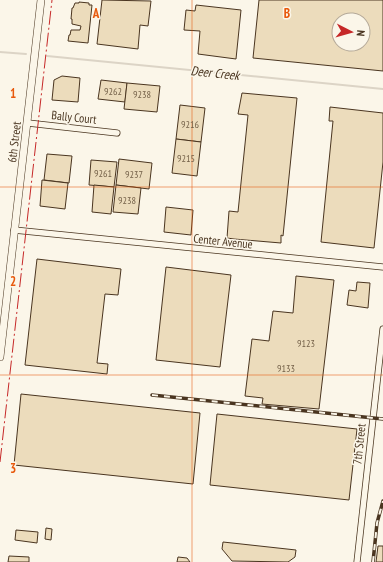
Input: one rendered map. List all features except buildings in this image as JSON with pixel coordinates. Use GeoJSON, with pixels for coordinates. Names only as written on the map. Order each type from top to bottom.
{"type":"FeatureCollection","features":[{"type":"Feature","properties":{"kind":"main road","name":"6th Street"},"geometry":{"type":"LineString","coordinates":[[0,357],[41,0]]}},
{"type":"Feature","properties":{"kind":"street","name":"Bally Court"},"geometry":{"type":"LineString","coordinates":[[28,123],[117,133]]}},
{"type":"Feature","properties":{"kind":"street","name":"Center Avenue"},"geometry":{"type":"LineString","coordinates":[[14,230],[383,267]]}},
{"type":"Feature","properties":{"kind":"street","name":"7th Street"},"geometry":{"type":"LineString","coordinates":[[357,562],[383,329]]}},
{"type":"Feature","properties":{"kind":"waterway","name":"Deer Creek"},"geometry":{"type":"LineString","coordinates":[[0,52],[26,54]]}},
{"type":"Feature","properties":{"kind":"waterway","name":"Deer Creek"},"geometry":{"type":"LineString","coordinates":[[47,56],[383,89]]}},
{"type":"Feature","properties":{"kind":"railway"},"geometry":{"type":"LineString","coordinates":[[152,395],[383,419]]}},
{"type":"Feature","properties":{"kind":"railway"},"geometry":{"type":"LineString","coordinates":[[373,562],[377,523],[383,501]]}},
{"type":"Feature","properties":{"kind":"power"},"geometry":{"type":"LineString","coordinates":[[0,462],[52,0]]}}]}
